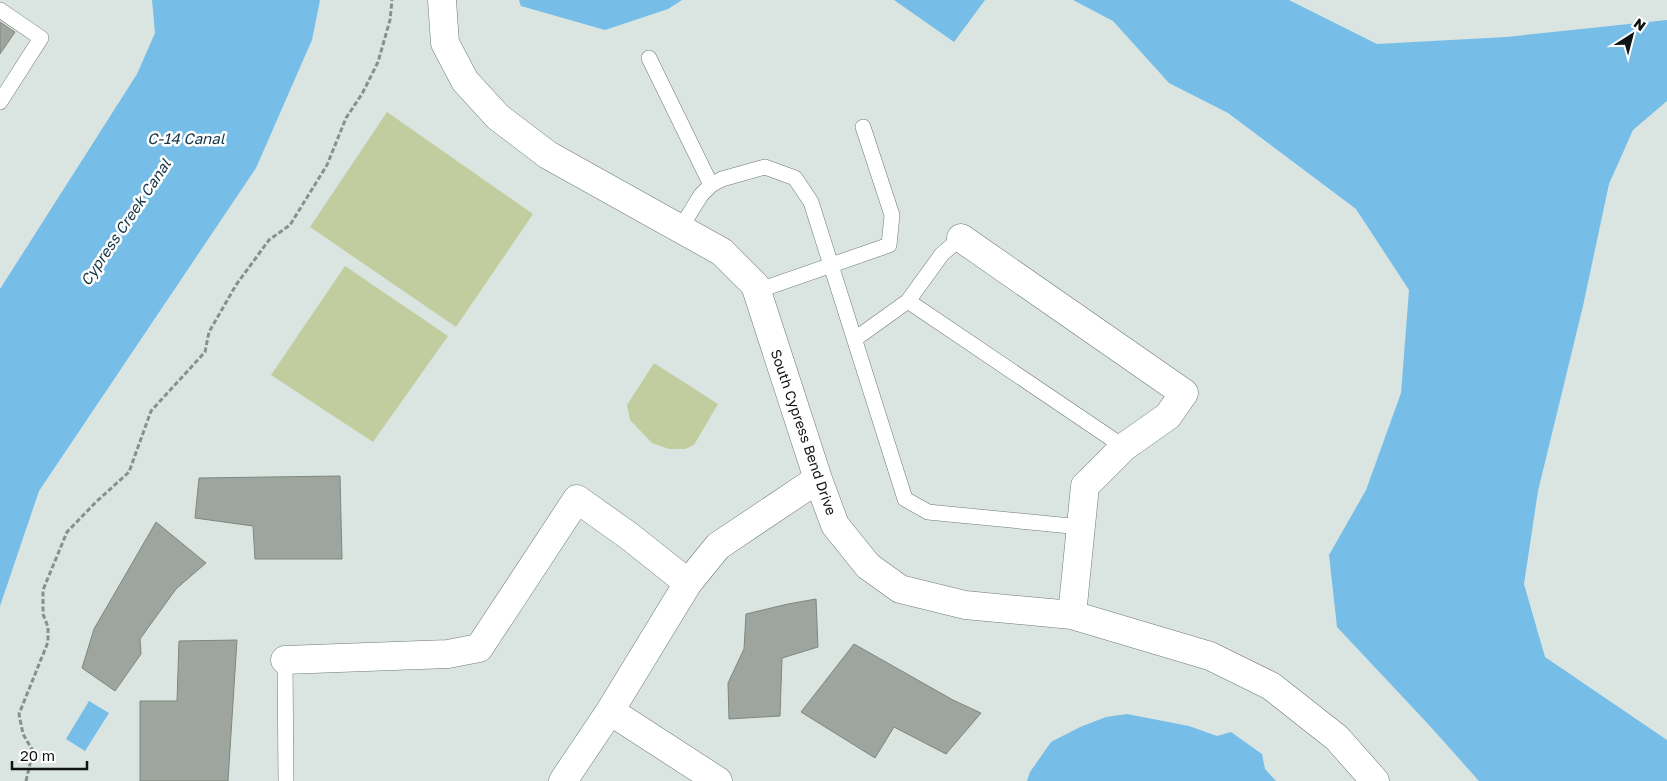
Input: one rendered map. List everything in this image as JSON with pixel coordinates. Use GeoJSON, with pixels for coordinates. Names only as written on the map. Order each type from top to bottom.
{"type":"FeatureCollection","features":[{"type":"Feature","properties":{"kind":"street","name":"South Cypress Bend Drive"},"geometry":{"type":"LineString","coordinates":[[442,0],[445,43],[465,81],[498,117],[548,155],[722,252],[755,285],[818,479],[836,525],[868,566],[900,589],[965,604],[1072,615],[1210,656],[1271,686],[1338,738],[1375,781]]}},
{"type":"Feature","properties":{"kind":"street"},"geometry":{"type":"LineString","coordinates":[[962,238],[1184,393],[1168,416],[1124,448],[1084,486],[1072,615]]}},
{"type":"Feature","properties":{"kind":"street"},"geometry":{"type":"LineString","coordinates":[[563,781],[610,710],[688,583],[718,546],[818,479]]}},
{"type":"Feature","properties":{"kind":"street"},"geometry":{"type":"LineString","coordinates":[[285,660],[448,654],[479,648],[577,499],[629,536],[688,583]]}},
{"type":"Feature","properties":{"kind":"street"},"geometry":{"type":"LineString","coordinates":[[610,710],[718,781]]}},
{"type":"Feature","properties":{"kind":"lane"},"geometry":{"type":"LineString","coordinates":[[0,10],[41,38],[0,102]]}},
{"type":"Feature","properties":{"kind":"lane"},"geometry":{"type":"LineString","coordinates":[[649,58],[711,185]]}},
{"type":"Feature","properties":{"kind":"lane"},"geometry":{"type":"LineString","coordinates":[[757,291],[889,245],[892,215],[863,127]]}},
{"type":"Feature","properties":{"kind":"lane"},"geometry":{"type":"LineString","coordinates":[[680,229],[701,195],[711,185],[722,179],[765,167],[795,178],[811,202],[905,499],[928,512],[1081,527]]}},
{"type":"Feature","properties":{"kind":"lane"},"geometry":{"type":"LineString","coordinates":[[855,339],[908,301],[942,254],[962,238]]}},
{"type":"Feature","properties":{"kind":"lane"},"geometry":{"type":"LineString","coordinates":[[908,301],[1124,448]]}},
{"type":"Feature","properties":{"kind":"lane"},"geometry":{"type":"LineString","coordinates":[[285,660],[286,781]]}},
{"type":"Feature","properties":{"kind":"path"},"geometry":{"type":"LineString","coordinates":[[26,781],[33,751],[23,734],[19,714],[48,642],[48,627],[42,614],[43,590],[67,532],[129,472],[151,411],[205,352],[209,332],[236,285],[269,240],[290,225],[328,165],[346,118],[362,94],[378,62],[390,20],[392,0]]}},
{"type":"Feature","properties":{"kind":"green space"},"geometry":{"type":"Polygon","coordinates":[[[387,112],[533,214],[456,327],[310,227],[387,112]]]}},
{"type":"Feature","properties":{"kind":"green space"},"geometry":{"type":"Polygon","coordinates":[[[345,266],[448,336],[373,442],[271,375],[345,266]]]}},
{"type":"Feature","properties":{"kind":"green space"},"geometry":{"type":"Polygon","coordinates":[[[654,363],[718,404],[694,445],[685,449],[669,449],[652,443],[630,420],[627,405],[654,363]]]}},
{"type":"Feature","properties":{"kind":"water","name":"C-14 Canal"},"geometry":{"type":"Polygon","coordinates":[[[152,0],[320,0],[312,40],[256,168],[39,491],[0,606],[0,289],[137,74],[155,33],[152,0]]]}},
{"type":"Feature","properties":{"kind":"water"},"geometry":{"type":"Polygon","coordinates":[[[519,0],[682,0],[668,9],[605,30],[521,6],[519,0]]]}},
{"type":"Feature","properties":{"kind":"water"},"geometry":{"type":"Polygon","coordinates":[[[894,0],[985,0],[954,42],[894,0]]]}},
{"type":"Feature","properties":{"kind":"water"},"geometry":{"type":"Polygon","coordinates":[[[1073,0],[1289,0],[1377,44],[1506,37],[1667,20],[1667,101],[1633,130],[1609,184],[1583,306],[1538,491],[1524,584],[1545,657],[1667,740],[1667,781],[1479,781],[1337,627],[1329,555],[1366,490],[1401,393],[1409,290],[1356,209],[1228,113],[1169,83],[1113,21],[1073,0]]]}},
{"type":"Feature","properties":{"kind":"water"},"geometry":{"type":"Polygon","coordinates":[[[89,701],[109,713],[85,751],[66,739],[89,701]]]}},
{"type":"Feature","properties":{"kind":"water"},"geometry":{"type":"Polygon","coordinates":[[[1127,714],[1189,726],[1217,736],[1231,732],[1262,754],[1265,769],[1276,781],[1027,781],[1030,772],[1051,742],[1080,727],[1106,717],[1127,714]]]}},
{"type":"Feature","properties":{"kind":"building"},"geometry":{"type":"Polygon","coordinates":[[[0,22],[15,32],[0,54],[0,22]]]}},
{"type":"Feature","properties":{"kind":"building"},"geometry":{"type":"Polygon","coordinates":[[[340,476],[342,559],[255,559],[253,526],[195,518],[199,478],[340,476]]]}},
{"type":"Feature","properties":{"kind":"building"},"geometry":{"type":"Polygon","coordinates":[[[156,522],[206,563],[176,589],[140,639],[141,654],[115,691],[82,668],[94,629],[156,522]]]}},
{"type":"Feature","properties":{"kind":"building"},"geometry":{"type":"Polygon","coordinates":[[[816,599],[818,647],[782,658],[780,716],[729,719],[728,683],[744,649],[746,614],[816,599]]]}},
{"type":"Feature","properties":{"kind":"building"},"geometry":{"type":"Polygon","coordinates":[[[237,640],[228,781],[140,781],[140,701],[177,701],[179,641],[237,640]]]}},
{"type":"Feature","properties":{"kind":"building"},"geometry":{"type":"Polygon","coordinates":[[[854,644],[953,700],[981,713],[946,754],[894,727],[875,758],[801,712],[854,644]]]}},
{"type":"Feature","properties":{"kind":"water label","name":"Cypress Creek Canal"},"geometry":{"type":"Point","coordinates":[125,222]}}]}
